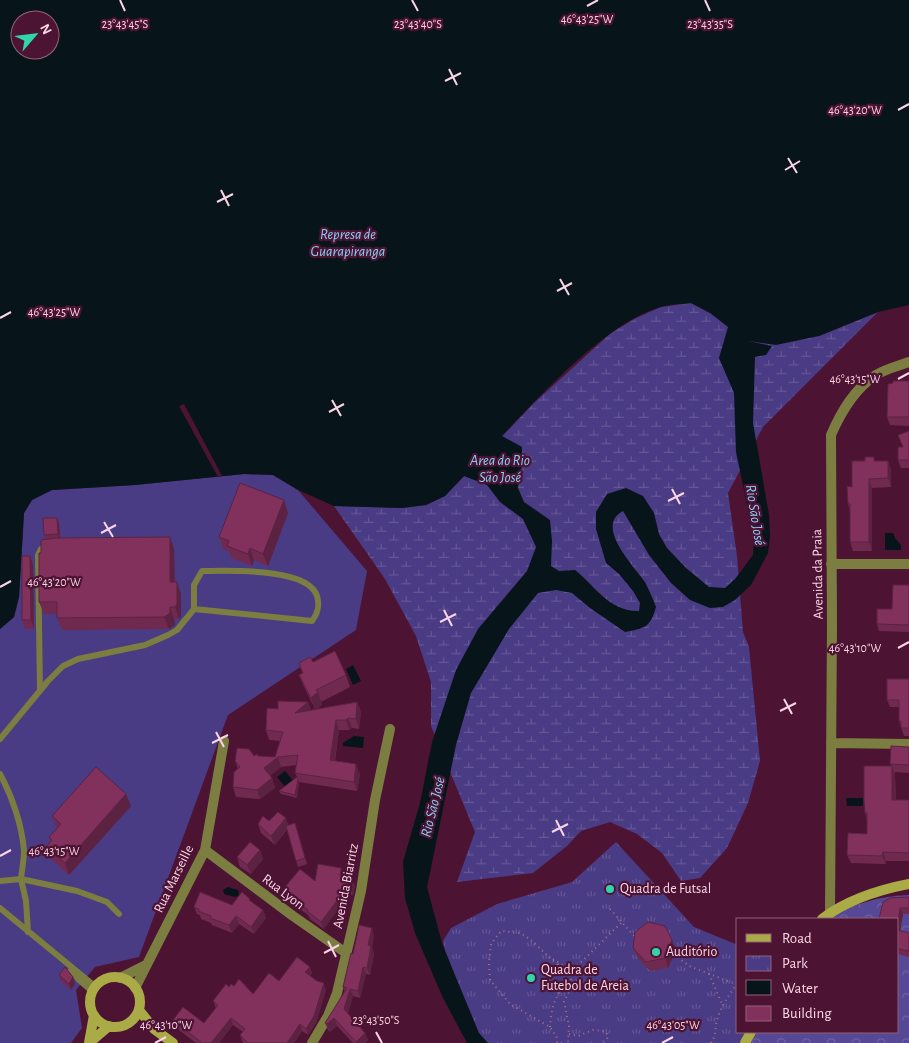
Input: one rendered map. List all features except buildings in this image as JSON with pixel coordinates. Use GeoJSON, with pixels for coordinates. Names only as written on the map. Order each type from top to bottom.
{"type":"FeatureCollection","features":[{"type":"Feature","properties":{"kind":"main road"},"geometry":{"type":"LineString","coordinates":[[826,916],[844,905],[872,894],[909,884]]}},
{"type":"Feature","properties":{"kind":"main road"},"geometry":{"type":"LineString","coordinates":[[111,978],[120,978],[128,982],[139,994],[139,1010],[131,1022],[124,1026],[102,1024],[94,1015],[90,1004],[94,989],[103,981],[111,978]]}},
{"type":"Feature","properties":{"kind":"main road"},"geometry":{"type":"LineString","coordinates":[[139,1010],[154,1029],[173,1043]]}},
{"type":"Feature","properties":{"kind":"main road"},"geometry":{"type":"LineString","coordinates":[[89,1043],[94,1015]]}},
{"type":"Feature","properties":{"kind":"main road"},"geometry":{"type":"LineString","coordinates":[[131,1022],[154,1029]]}},
{"type":"Feature","properties":{"kind":"main road"},"geometry":{"type":"LineString","coordinates":[[89,1043],[109,1026]]}},
{"type":"Feature","properties":{"kind":"street","name":"Avenida da Praia"},"geometry":{"type":"LineString","coordinates":[[826,916],[831,743],[831,435],[847,406],[863,385],[876,374],[909,362]]}},
{"type":"Feature","properties":{"kind":"street"},"geometry":{"type":"LineString","coordinates":[[832,564],[909,564]]}},
{"type":"Feature","properties":{"kind":"street","name":"Avenida Biarritz"},"geometry":{"type":"LineString","coordinates":[[312,1043],[334,1002],[346,954],[361,891],[375,800],[390,729]]}},
{"type":"Feature","properties":{"kind":"street","name":"Rua Marseille"},"geometry":{"type":"LineString","coordinates":[[135,988],[205,850],[224,741]]}},
{"type":"Feature","properties":{"kind":"street"},"geometry":{"type":"LineString","coordinates":[[831,743],[909,744]]}},
{"type":"Feature","properties":{"kind":"street","name":"Rua Lyon"},"geometry":{"type":"LineString","coordinates":[[205,850],[346,954]]}},
{"type":"Feature","properties":{"kind":"street"},"geometry":{"type":"LineString","coordinates":[[120,978],[146,965]]}},
{"type":"Feature","properties":{"kind":"lane"},"geometry":{"type":"LineString","coordinates":[[40,691],[38,555],[41,549],[52,545]]}},
{"type":"Feature","properties":{"kind":"lane"},"geometry":{"type":"LineString","coordinates":[[0,739],[63,666],[78,658],[145,645],[177,630],[194,609],[194,585],[202,570],[257,571],[295,579],[305,582],[316,593],[319,602],[318,614],[312,621],[194,609]]}},
{"type":"Feature","properties":{"kind":"lane"},"geometry":{"type":"LineString","coordinates":[[0,774],[12,800],[24,851],[21,878],[26,902],[28,932]]}},
{"type":"Feature","properties":{"kind":"lane"},"geometry":{"type":"LineString","coordinates":[[0,881],[21,878],[77,892],[107,902],[119,914]]}},
{"type":"Feature","properties":{"kind":"lane"},"geometry":{"type":"LineString","coordinates":[[0,908],[68,964],[94,989]]}},
{"type":"Feature","properties":{"kind":"path"},"geometry":{"type":"LineString","coordinates":[[610,909],[639,942]]}},
{"type":"Feature","properties":{"kind":"path"},"geometry":{"type":"LineString","coordinates":[[568,1043],[569,1026],[564,1002],[573,984],[568,973],[553,959],[572,971],[622,922]]}},
{"type":"Feature","properties":{"kind":"path"},"geometry":{"type":"LineString","coordinates":[[550,1026],[557,995],[567,984],[567,974],[530,938],[520,933],[501,931],[490,944],[490,980],[510,1004],[550,1026],[557,1038],[557,1043]]}},
{"type":"Feature","properties":{"kind":"path"},"geometry":{"type":"LineString","coordinates":[[674,954],[684,963],[736,984]]}},
{"type":"Feature","properties":{"kind":"path"},"geometry":{"type":"LineString","coordinates":[[709,974],[723,1006]]}},
{"type":"Feature","properties":{"kind":"path"},"geometry":{"type":"LineString","coordinates":[[710,1043],[716,1034],[715,1026],[723,1006],[736,986]]}},
{"type":"Feature","properties":{"kind":"path"},"geometry":{"type":"LineString","coordinates":[[568,1034],[578,1036],[593,1030],[604,1031],[608,1035],[608,1039],[602,1043]]}},
{"type":"Feature","properties":{"kind":"green space"},"geometry":{"type":"Polygon","coordinates":[[[691,303],[710,313],[819,336],[878,312],[763,427],[728,493],[737,556],[743,632],[749,647],[760,761],[748,803],[727,848],[700,878],[681,881],[662,853],[637,834],[610,822],[581,831],[567,846],[533,873],[457,882],[475,832],[431,726],[431,682],[416,636],[385,579],[334,506],[402,508],[426,505],[445,496],[534,403],[611,333],[636,318],[661,307],[691,303]]]}},
{"type":"Feature","properties":{"kind":"green space"},"geometry":{"type":"Polygon","coordinates":[[[244,474],[273,475],[298,490],[367,571],[356,630],[228,715],[139,957],[95,967],[76,990],[82,1028],[71,1043],[0,1043],[0,629],[14,617],[19,597],[24,513],[32,500],[52,490],[135,485],[244,474]]]}},
{"type":"Feature","properties":{"kind":"green space"},"geometry":{"type":"Polygon","coordinates":[[[616,842],[694,927],[736,944],[736,1033],[746,1033],[740,1043],[482,1043],[447,962],[443,941],[451,928],[497,904],[572,882],[616,842]]]}},
{"type":"Feature","properties":{"kind":"green space"},"geometry":{"type":"Polygon","coordinates":[[[909,895],[909,1043],[751,1043],[756,1033],[899,1033],[899,918],[826,918],[865,902],[909,895]]]}},
{"type":"Feature","properties":{"kind":"water","name":"Represa de Guarapiranga"},"geometry":{"type":"Polygon","coordinates":[[[0,0],[909,0],[909,305],[878,312],[819,336],[776,345],[748,341],[772,346],[766,355],[755,357],[753,423],[769,515],[770,536],[768,553],[751,585],[735,600],[723,607],[710,608],[690,600],[671,583],[649,555],[623,511],[615,518],[613,526],[614,536],[645,582],[655,604],[656,607],[649,623],[642,628],[625,632],[572,593],[556,590],[538,593],[509,629],[471,693],[456,745],[427,887],[442,943],[479,1033],[488,1043],[467,1043],[443,998],[415,933],[405,898],[403,862],[420,803],[432,742],[456,670],[478,629],[527,571],[536,547],[523,519],[500,502],[487,485],[464,476],[445,496],[426,505],[402,508],[334,506],[298,490],[273,475],[244,474],[135,485],[52,490],[32,500],[24,513],[19,597],[14,617],[0,629],[0,0]],[[691,303],[661,307],[640,315],[597,344],[576,362],[502,436],[522,447],[522,465],[518,488],[524,502],[550,520],[552,541],[551,566],[559,571],[575,570],[611,603],[629,610],[639,611],[640,603],[619,574],[606,563],[596,529],[596,512],[607,494],[626,488],[643,496],[654,513],[659,534],[667,548],[686,568],[709,587],[725,588],[735,579],[753,555],[754,538],[736,452],[734,393],[719,358],[728,327],[710,313],[691,303]]]}},
{"type":"Feature","properties":{"kind":"water"},"geometry":{"type":"Polygon","coordinates":[[[885,533],[893,533],[901,545],[901,550],[885,550],[885,533]]]}},
{"type":"Feature","properties":{"kind":"water"},"geometry":{"type":"Polygon","coordinates":[[[353,665],[361,681],[353,685],[346,669],[353,665]]]}},
{"type":"Feature","properties":{"kind":"water"},"geometry":{"type":"Polygon","coordinates":[[[354,736],[364,737],[363,748],[343,746],[343,743],[354,736]]]}},
{"type":"Feature","properties":{"kind":"water"},"geometry":{"type":"Polygon","coordinates":[[[285,771],[294,782],[286,788],[277,777],[285,771]]]}},
{"type":"Feature","properties":{"kind":"water"},"geometry":{"type":"Polygon","coordinates":[[[846,798],[863,798],[863,806],[847,806],[846,798]]]}},
{"type":"Feature","properties":{"kind":"water"},"geometry":{"type":"Polygon","coordinates":[[[228,887],[238,890],[238,896],[224,894],[223,890],[228,887]]]}},
{"type":"Feature","properties":{"kind":"pier"},"geometry":{"type":"Polygon","coordinates":[[[184,404],[222,476],[218,477],[179,406],[184,404]]]}},
{"type":"Feature","properties":{"kind":"place","name":"Quadra de Futsal"},"geometry":{"type":"Point","coordinates":[610,889]}},
{"type":"Feature","properties":{"kind":"place","name":"Auditório"},"geometry":{"type":"Point","coordinates":[656,952]}},
{"type":"Feature","properties":{"kind":"place","name":"Quadra de Futebol de Areia"},"geometry":{"type":"Point","coordinates":[531,978]}},
{"type":"Feature","properties":{"kind":"water label","name":"Area do Rio São José"},"geometry":{"type":"Point","coordinates":[500,468]}},
{"type":"Feature","properties":{"kind":"water label","name":"Rio São José"},"geometry":{"type":"Point","coordinates":[755,515]}},
{"type":"Feature","properties":{"kind":"water label","name":"Rio São José"},"geometry":{"type":"Point","coordinates":[433,807]}}]}
